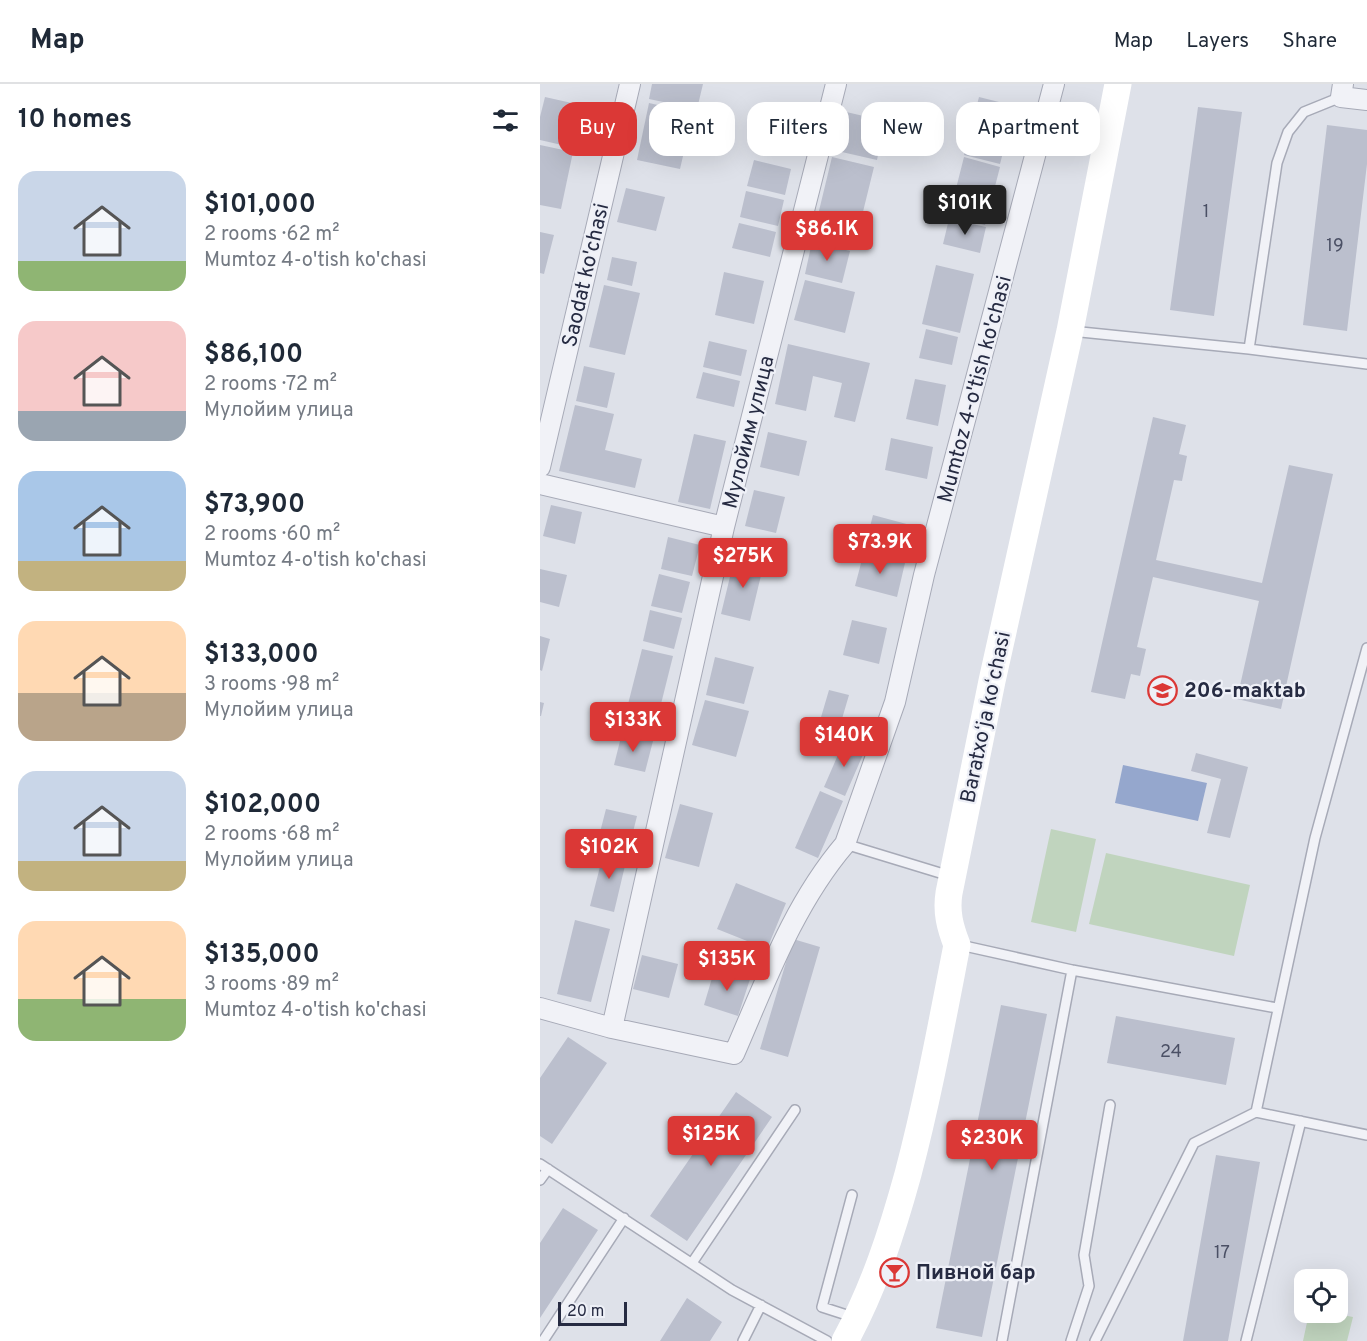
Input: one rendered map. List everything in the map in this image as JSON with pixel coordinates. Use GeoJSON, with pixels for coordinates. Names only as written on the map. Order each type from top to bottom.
{"type":"FeatureCollection","features":[{"type":"Feature","properties":{"kind":"street","name":"Saodat ko'chasi"},"geometry":{"type":"LineString","coordinates":[[540,467],[630,84]]}},
{"type":"Feature","properties":{"kind":"street","name":"Мулойим улица"},"geometry":{"type":"LineString","coordinates":[[612,1028],[724,527],[836,84]]}},
{"type":"Feature","properties":{"kind":"street","name":"Mumtoz 4-o'tish ko'chasi"},"geometry":{"type":"LineString","coordinates":[[612,1028],[734,1054],[787,932],[830,862],[845,844],[895,702],[924,574],[1054,84]]}},
{"type":"Feature","properties":{"kind":"street","name":"Baratxoʻja koʻchasi"},"geometry":{"type":"LineString","coordinates":[[852,1330],[885,1249],[926,1105],[957,945],[950,927],[948,909],[952,877],[992,681],[1070,331],[1118,84]]}},
{"type":"Feature","properties":{"kind":"street"},"geometry":{"type":"LineString","coordinates":[[1342,91],[1367,99]]}},
{"type":"Feature","properties":{"kind":"street"},"geometry":{"type":"LineString","coordinates":[[540,484],[724,527]]}},
{"type":"Feature","properties":{"kind":"street"},"geometry":{"type":"LineString","coordinates":[[540,1008],[612,1028]]}},
{"type":"Feature","properties":{"kind":"lane"},"geometry":{"type":"LineString","coordinates":[[1249,349],[1277,163],[1284,142],[1288,132],[1304,112],[1342,91]]}},
{"type":"Feature","properties":{"kind":"lane"},"geometry":{"type":"LineString","coordinates":[[1070,331],[1249,349],[1367,364]]}},
{"type":"Feature","properties":{"kind":"lane"},"geometry":{"type":"LineString","coordinates":[[1256,1112],[1315,838],[1367,648]]}},
{"type":"Feature","properties":{"kind":"lane"},"geometry":{"type":"LineString","coordinates":[[845,844],[952,877]]}},
{"type":"Feature","properties":{"kind":"lane"},"geometry":{"type":"LineString","coordinates":[[957,945],[1072,970],[1277,1008]]}},
{"type":"Feature","properties":{"kind":"lane"},"geometry":{"type":"LineString","coordinates":[[1002,1341],[1072,970]]}},
{"type":"Feature","properties":{"kind":"lane"},"geometry":{"type":"LineString","coordinates":[[1071,1341],[1089,1286],[1084,1255],[1110,1105]]}},
{"type":"Feature","properties":{"kind":"lane"},"geometry":{"type":"LineString","coordinates":[[692,1263],[795,1110]]}},
{"type":"Feature","properties":{"kind":"lane"},"geometry":{"type":"LineString","coordinates":[[1095,1341],[1194,1143],[1256,1112],[1367,1136]]}},
{"type":"Feature","properties":{"kind":"lane"},"geometry":{"type":"LineString","coordinates":[[1246,1341],[1301,1121]]}},
{"type":"Feature","properties":{"kind":"lane"},"geometry":{"type":"LineString","coordinates":[[540,1180],[544,1166],[732,1290],[827,1341]]}},
{"type":"Feature","properties":{"kind":"lane"},"geometry":{"type":"LineString","coordinates":[[852,1196],[822,1307],[852,1330]]}},
{"type":"Feature","properties":{"kind":"lane"},"geometry":{"type":"LineString","coordinates":[[543,1341],[624,1218]]}},
{"type":"Feature","properties":{"kind":"lane"},"geometry":{"type":"LineString","coordinates":[[743,1341],[761,1305]]}},
{"type":"Feature","properties":{"kind":"green space"},"geometry":{"type":"Polygon","coordinates":[[[1051,829],[1096,839],[1076,932],[1031,922],[1051,829]]]}},
{"type":"Feature","properties":{"kind":"green space"},"geometry":{"type":"Polygon","coordinates":[[[1106,853],[1250,885],[1234,956],[1089,924],[1106,853]]]}},
{"type":"Feature","properties":{"kind":"green space"},"geometry":{"type":"Polygon","coordinates":[[[1348,1316],[1353,1317],[1347,1341],[1303,1341],[1307,1323],[1348,1323],[1348,1316]]]}},
{"type":"Feature","properties":{"kind":"water"},"geometry":{"type":"Polygon","coordinates":[[[1123,765],[1207,783],[1198,821],[1115,803],[1123,765]]]}},
{"type":"Feature","properties":{"kind":"building"},"geometry":{"type":"Polygon","coordinates":[[[652,84],[703,84],[699,102],[663,102],[649,99],[652,84]]]}},
{"type":"Feature","properties":{"kind":"building"},"geometry":{"type":"Polygon","coordinates":[[[545,97],[567,102],[558,102],[558,144],[540,140],[540,117],[545,97]]]}},
{"type":"Feature","properties":{"kind":"building"},"geometry":{"type":"Polygon","coordinates":[[[979,97],[999,102],[978,102],[979,97]]]}},
{"type":"Feature","properties":{"kind":"building"},"geometry":{"type":"Polygon","coordinates":[[[649,103],[649,156],[683,156],[680,169],[637,160],[649,103]]]}},
{"type":"Feature","properties":{"kind":"building"},"geometry":{"type":"Polygon","coordinates":[[[1198,107],[1242,112],[1214,316],[1170,310],[1198,107]]]}},
{"type":"Feature","properties":{"kind":"building"},"geometry":{"type":"Polygon","coordinates":[[[849,113],[861,115],[861,156],[878,156],[877,160],[849,154],[849,113]]]}},
{"type":"Feature","properties":{"kind":"building"},"geometry":{"type":"Polygon","coordinates":[[[1327,125],[1367,130],[1367,164],[1347,331],[1303,325],[1327,125]]]}},
{"type":"Feature","properties":{"kind":"building"},"geometry":{"type":"Polygon","coordinates":[[[540,145],[558,149],[558,156],[572,156],[561,209],[540,205],[540,145]]]}},
{"type":"Feature","properties":{"kind":"building"},"geometry":{"type":"Polygon","coordinates":[[[968,156],[1002,156],[1000,164],[968,156]]]}},
{"type":"Feature","properties":{"kind":"building"},"geometry":{"type":"Polygon","coordinates":[[[832,157],[874,167],[859,228],[817,219],[832,157]]]}},
{"type":"Feature","properties":{"kind":"building"},"geometry":{"type":"Polygon","coordinates":[[[964,157],[1000,167],[985,225],[949,216],[964,157]]]}},
{"type":"Feature","properties":{"kind":"building"},"geometry":{"type":"Polygon","coordinates":[[[754,160],[791,169],[785,195],[747,186],[754,160]]]}},
{"type":"Feature","properties":{"kind":"building"},"geometry":{"type":"Polygon","coordinates":[[[626,188],[665,197],[656,231],[617,222],[626,188]]]}},
{"type":"Feature","properties":{"kind":"building"},"geometry":{"type":"Polygon","coordinates":[[[746,191],[784,200],[778,226],[740,217],[746,191]]]}},
{"type":"Feature","properties":{"kind":"building"},"geometry":{"type":"Polygon","coordinates":[[[949,219],[986,227],[980,253],[943,244],[949,219]]]}},
{"type":"Feature","properties":{"kind":"building"},"geometry":{"type":"Polygon","coordinates":[[[739,223],[776,232],[770,257],[732,248],[739,223]]]}},
{"type":"Feature","properties":{"kind":"building"},"geometry":{"type":"Polygon","coordinates":[[[540,232],[554,235],[544,274],[540,273],[540,232]]]}},
{"type":"Feature","properties":{"kind":"building"},"geometry":{"type":"Polygon","coordinates":[[[812,242],[850,251],[842,283],[805,274],[812,242]]]}},
{"type":"Feature","properties":{"kind":"building"},"geometry":{"type":"Polygon","coordinates":[[[612,257],[637,262],[632,286],[607,280],[612,257]]]}},
{"type":"Feature","properties":{"kind":"building"},"geometry":{"type":"Polygon","coordinates":[[[936,265],[974,274],[960,333],[922,324],[936,265]]]}},
{"type":"Feature","properties":{"kind":"building"},"geometry":{"type":"Polygon","coordinates":[[[724,272],[764,281],[754,324],[715,315],[724,272]]]}},
{"type":"Feature","properties":{"kind":"building"},"geometry":{"type":"Polygon","coordinates":[[[805,280],[855,292],[845,333],[794,320],[805,280]]]}},
{"type":"Feature","properties":{"kind":"building"},"geometry":{"type":"Polygon","coordinates":[[[604,285],[640,293],[625,355],[589,347],[604,285]]]}},
{"type":"Feature","properties":{"kind":"building"},"geometry":{"type":"Polygon","coordinates":[[[926,329],[958,337],[952,365],[919,358],[926,329]]]}},
{"type":"Feature","properties":{"kind":"building"},"geometry":{"type":"Polygon","coordinates":[[[709,341],[747,350],[741,376],[703,367],[709,341]]]}},
{"type":"Feature","properties":{"kind":"building"},"geometry":{"type":"Polygon","coordinates":[[[788,344],[870,363],[855,422],[834,417],[842,383],[813,376],[806,411],[775,404],[788,344]]]}},
{"type":"Feature","properties":{"kind":"building"},"geometry":{"type":"Polygon","coordinates":[[[584,366],[615,373],[607,408],[576,401],[584,366]]]}},
{"type":"Feature","properties":{"kind":"building"},"geometry":{"type":"Polygon","coordinates":[[[703,372],[740,381],[734,407],[696,398],[703,372]]]}},
{"type":"Feature","properties":{"kind":"building"},"geometry":{"type":"Polygon","coordinates":[[[915,379],[946,385],[938,426],[906,419],[915,379]]]}},
{"type":"Feature","properties":{"kind":"building"},"geometry":{"type":"Polygon","coordinates":[[[575,405],[614,414],[605,450],[642,459],[635,488],[559,471],[575,405]]]}},
{"type":"Feature","properties":{"kind":"building"},"geometry":{"type":"Polygon","coordinates":[[[1153,417],[1186,425],[1179,454],[1187,456],[1182,481],[1174,480],[1156,560],[1262,583],[1289,465],[1333,474],[1281,709],[1237,699],[1259,601],[1153,577],[1137,647],[1146,649],[1140,676],[1131,674],[1125,699],[1091,692],[1153,417]]]}},
{"type":"Feature","properties":{"kind":"building"},"geometry":{"type":"Polygon","coordinates":[[[768,432],[807,441],[799,476],[760,467],[768,432]]]}},
{"type":"Feature","properties":{"kind":"building"},"geometry":{"type":"Polygon","coordinates":[[[694,434],[726,441],[710,509],[678,502],[694,434]]]}},
{"type":"Feature","properties":{"kind":"building"},"geometry":{"type":"Polygon","coordinates":[[[891,438],[933,447],[927,479],[885,470],[891,438]]]}},
{"type":"Feature","properties":{"kind":"building"},"geometry":{"type":"Polygon","coordinates":[[[754,490],[785,497],[776,533],[745,526],[754,490]]]}},
{"type":"Feature","properties":{"kind":"building"},"geometry":{"type":"Polygon","coordinates":[[[551,505],[582,512],[575,544],[543,536],[551,505]]]}},
{"type":"Feature","properties":{"kind":"building"},"geometry":{"type":"Polygon","coordinates":[[[873,515],[914,526],[906,560],[864,550],[873,515]]]}},
{"type":"Feature","properties":{"kind":"building"},"geometry":{"type":"Polygon","coordinates":[[[668,537],[700,545],[692,576],[661,569],[668,537]]]}},
{"type":"Feature","properties":{"kind":"building"},"geometry":{"type":"Polygon","coordinates":[[[864,552],[905,563],[897,597],[855,586],[864,552]]]}},
{"type":"Feature","properties":{"kind":"building"},"geometry":{"type":"Polygon","coordinates":[[[735,556],[764,563],[750,621],[721,614],[735,556]]]}},
{"type":"Feature","properties":{"kind":"building"},"geometry":{"type":"Polygon","coordinates":[[[540,569],[567,575],[559,607],[540,602],[540,569]]]}},
{"type":"Feature","properties":{"kind":"building"},"geometry":{"type":"Polygon","coordinates":[[[659,574],[690,582],[682,613],[651,606],[659,574]]]}},
{"type":"Feature","properties":{"kind":"building"},"geometry":{"type":"Polygon","coordinates":[[[650,610],[682,618],[674,649],[643,641],[650,610]]]}},
{"type":"Feature","properties":{"kind":"building"},"geometry":{"type":"Polygon","coordinates":[[[852,620],[887,628],[879,664],[843,655],[852,620]]]}},
{"type":"Feature","properties":{"kind":"building"},"geometry":{"type":"Polygon","coordinates":[[[540,636],[550,639],[542,671],[540,670],[540,636]]]}},
{"type":"Feature","properties":{"kind":"building"},"geometry":{"type":"Polygon","coordinates":[[[642,649],[673,656],[655,728],[624,720],[642,649]]]}},
{"type":"Feature","properties":{"kind":"building"},"geometry":{"type":"Polygon","coordinates":[[[715,657],[754,667],[744,704],[706,695],[715,657]]]}},
{"type":"Feature","properties":{"kind":"building"},"geometry":{"type":"Polygon","coordinates":[[[829,690],[849,695],[834,746],[814,741],[829,690]]]}},
{"type":"Feature","properties":{"kind":"building"},"geometry":{"type":"Polygon","coordinates":[[[705,700],[749,711],[736,757],[692,745],[705,700]]]}},
{"type":"Feature","properties":{"kind":"building"},"geometry":{"type":"Polygon","coordinates":[[[540,702],[544,703],[541,716],[540,716],[540,702]]]}},
{"type":"Feature","properties":{"kind":"building"},"geometry":{"type":"Polygon","coordinates":[[[622,733],[653,741],[645,772],[614,765],[622,733]]]}},
{"type":"Feature","properties":{"kind":"building"},"geometry":{"type":"Polygon","coordinates":[[[844,741],[865,750],[845,796],[824,787],[844,741]]]}},
{"type":"Feature","properties":{"kind":"building"},"geometry":{"type":"Polygon","coordinates":[[[1196,753],[1248,767],[1230,838],[1207,833],[1221,779],[1191,771],[1196,753]]]}},
{"type":"Feature","properties":{"kind":"building"},"geometry":{"type":"Polygon","coordinates":[[[820,791],[843,801],[818,858],[795,848],[820,791]]]}},
{"type":"Feature","properties":{"kind":"building"},"geometry":{"type":"Polygon","coordinates":[[[680,804],[713,813],[699,867],[665,858],[680,804]]]}},
{"type":"Feature","properties":{"kind":"building"},"geometry":{"type":"Polygon","coordinates":[[[606,809],[637,816],[629,848],[598,840],[606,809]]]}},
{"type":"Feature","properties":{"kind":"building"},"geometry":{"type":"Polygon","coordinates":[[[605,847],[628,853],[614,912],[590,906],[605,847]]]}},
{"type":"Feature","properties":{"kind":"building"},"geometry":{"type":"Polygon","coordinates":[[[736,883],[786,903],[767,949],[717,929],[736,883]]]}},
{"type":"Feature","properties":{"kind":"building"},"geometry":{"type":"Polygon","coordinates":[[[575,920],[610,929],[591,1002],[557,994],[575,920]]]}},
{"type":"Feature","properties":{"kind":"building"},"geometry":{"type":"Polygon","coordinates":[[[793,939],[820,947],[788,1057],[760,1049],[793,939]]]}},
{"type":"Feature","properties":{"kind":"building"},"geometry":{"type":"Polygon","coordinates":[[[642,955],[678,964],[669,998],[633,989],[642,955]]]}},
{"type":"Feature","properties":{"kind":"building"},"geometry":{"type":"Polygon","coordinates":[[[715,968],[750,979],[738,1016],[704,1005],[715,968]]]}},
{"type":"Feature","properties":{"kind":"building"},"geometry":{"type":"Polygon","coordinates":[[[1001,1005],[1047,1014],[982,1337],[936,1328],[1001,1005]]]}},
{"type":"Feature","properties":{"kind":"building"},"geometry":{"type":"Polygon","coordinates":[[[1116,1016],[1235,1038],[1226,1085],[1107,1063],[1116,1016]]]}},
{"type":"Feature","properties":{"kind":"building"},"geometry":{"type":"Polygon","coordinates":[[[568,1037],[607,1063],[552,1144],[540,1136],[540,1078],[568,1037]]]}},
{"type":"Feature","properties":{"kind":"building"},"geometry":{"type":"Polygon","coordinates":[[[736,1092],[772,1117],[687,1241],[650,1216],[736,1092]]]}},
{"type":"Feature","properties":{"kind":"building"},"geometry":{"type":"Polygon","coordinates":[[[1216,1155],[1260,1162],[1228,1341],[1183,1341],[1216,1155]]]}},
{"type":"Feature","properties":{"kind":"building"},"geometry":{"type":"Polygon","coordinates":[[[563,1208],[598,1230],[540,1318],[540,1243],[563,1208]]]}},
{"type":"Feature","properties":{"kind":"building"},"geometry":{"type":"Polygon","coordinates":[[[687,1298],[722,1322],[710,1341],[660,1341],[687,1298]]]}},
{"type":"Feature","properties":{"kind":"place","name":"206-maktab"},"geometry":{"type":"Point","coordinates":[1163,690]}},
{"type":"Feature","properties":{"kind":"place","name":"Пивной бар"},"geometry":{"type":"Point","coordinates":[895,1272]}}]}
